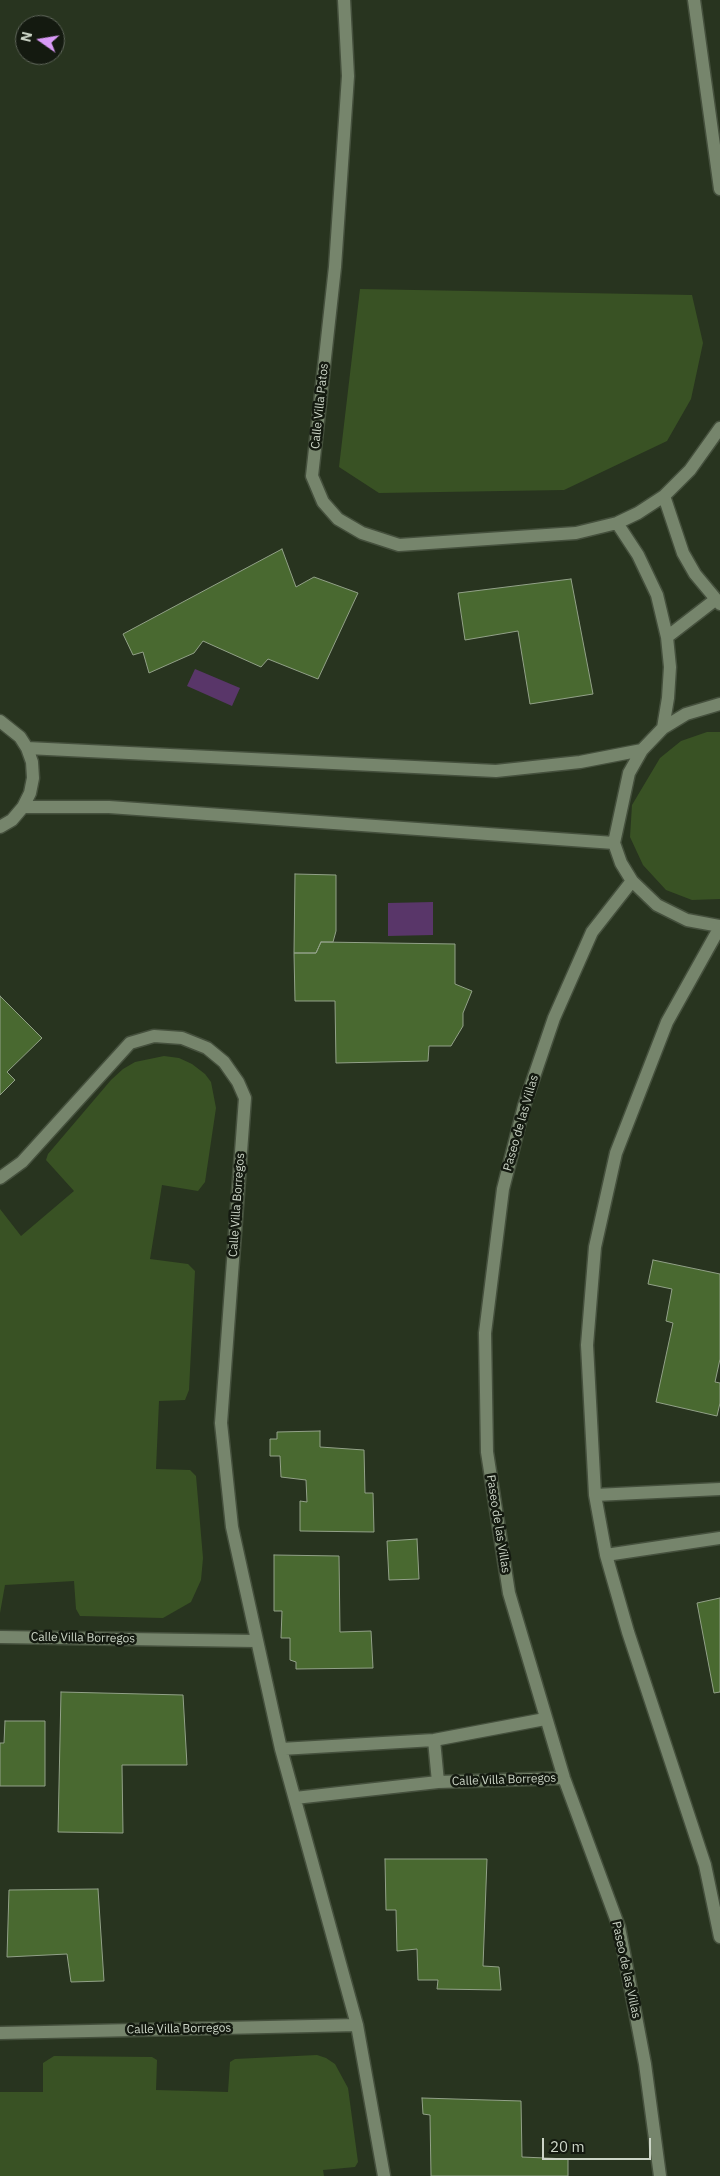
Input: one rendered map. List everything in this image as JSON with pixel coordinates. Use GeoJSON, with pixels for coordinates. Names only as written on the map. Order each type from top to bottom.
{"type":"FeatureCollection","features":[{"type":"Feature","properties":{"kind":"street","name":"Calle Villa Patos"},"geometry":{"type":"LineString","coordinates":[[344,0],[348,85],[335,267],[312,476],[323,502],[338,520],[362,533],[399,545],[576,533],[617,523],[638,513],[664,496],[690,470],[720,428]]}},
{"type":"Feature","properties":{"kind":"street"},"geometry":{"type":"LineString","coordinates":[[694,0],[720,189]]}},
{"type":"Feature","properties":{"kind":"street"},"geometry":{"type":"LineString","coordinates":[[664,496],[684,553],[695,574],[717,602],[667,637]]}},
{"type":"Feature","properties":{"kind":"street"},"geometry":{"type":"LineString","coordinates":[[617,523],[638,555],[656,595],[667,637],[670,667],[668,698],[663,728]]}},
{"type":"Feature","properties":{"kind":"street"},"geometry":{"type":"LineString","coordinates":[[720,704],[711,705],[686,714],[663,728],[642,750],[629,773],[614,843],[621,863],[632,881],[657,905],[687,920],[720,926],[668,1022],[616,1153],[595,1247],[587,1346],[595,1495],[606,1555],[628,1632],[705,1865],[720,1937]]}},
{"type":"Feature","properties":{"kind":"street"},"geometry":{"type":"LineString","coordinates":[[0,721],[20,736],[32,762],[33,778],[30,793],[23,807],[12,820],[0,827]]}},
{"type":"Feature","properties":{"kind":"street"},"geometry":{"type":"LineString","coordinates":[[26,748],[496,771],[580,762],[642,750]]}},
{"type":"Feature","properties":{"kind":"street"},"geometry":{"type":"LineString","coordinates":[[23,807],[109,807],[614,843]]}},
{"type":"Feature","properties":{"kind":"street","name":"Paseo de las Villas"},"geometry":{"type":"LineString","coordinates":[[632,881],[592,932],[554,1018],[524,1106],[503,1189],[485,1333],[488,1461],[509,1593],[545,1720],[564,1778],[619,1927],[645,2064],[660,2176]]}},
{"type":"Feature","properties":{"kind":"street","name":"Calle Villa Borregos"},"geometry":{"type":"LineString","coordinates":[[0,1178],[22,1162],[130,1043],[154,1036],[182,1038],[207,1048],[224,1062],[238,1082],[245,1098],[221,1423],[232,1526],[255,1641],[280,1749],[357,2025],[384,2176]]}},
{"type":"Feature","properties":{"kind":"street"},"geometry":{"type":"LineString","coordinates":[[595,1495],[720,1489]]}},
{"type":"Feature","properties":{"kind":"street"},"geometry":{"type":"LineString","coordinates":[[606,1555],[720,1538]]}},
{"type":"Feature","properties":{"kind":"street","name":"Calle Villa Borregos"},"geometry":{"type":"LineString","coordinates":[[0,1637],[255,1641]]}},
{"type":"Feature","properties":{"kind":"street"},"geometry":{"type":"LineString","coordinates":[[280,1749],[434,1740],[545,1720]]}},
{"type":"Feature","properties":{"kind":"street"},"geometry":{"type":"LineString","coordinates":[[434,1740],[438,1782]]}},
{"type":"Feature","properties":{"kind":"street","name":"Calle Villa Borregos"},"geometry":{"type":"LineString","coordinates":[[295,1798],[438,1782],[564,1778]]}},
{"type":"Feature","properties":{"kind":"street","name":"Calle Villa Borregos"},"geometry":{"type":"LineString","coordinates":[[0,2033],[357,2025]]}},
{"type":"Feature","properties":{"kind":"green space"},"geometry":{"type":"Polygon","coordinates":[[[360,289],[692,295],[703,343],[691,399],[667,441],[564,490],[379,493],[339,467],[360,289]]]}},
{"type":"Feature","properties":{"kind":"green space"},"geometry":{"type":"Polygon","coordinates":[[[707,732],[720,732],[720,899],[692,900],[666,890],[643,865],[630,837],[632,805],[660,758],[681,741],[707,732]]]}},
{"type":"Feature","properties":{"kind":"green space"},"geometry":{"type":"Polygon","coordinates":[[[164,1056],[179,1058],[192,1064],[205,1074],[211,1082],[216,1108],[205,1182],[198,1191],[162,1185],[150,1259],[188,1264],[195,1271],[189,1390],[185,1400],[159,1401],[156,1469],[190,1470],[196,1476],[203,1558],[201,1580],[191,1602],[163,1618],[80,1616],[76,1609],[74,1581],[5,1585],[0,1613],[0,1209],[21,1236],[74,1191],[46,1160],[48,1154],[111,1080],[123,1069],[135,1062],[164,1056]]]}},
{"type":"Feature","properties":{"kind":"green space"},"geometry":{"type":"Polygon","coordinates":[[[317,2055],[335,2064],[348,2088],[358,2162],[355,2167],[323,2170],[324,2176],[0,2176],[0,2092],[43,2092],[43,2063],[54,2056],[152,2057],[157,2060],[156,2090],[228,2092],[230,2062],[235,2059],[317,2055]]]}},
{"type":"Feature","properties":{"kind":"shaded area"},"geometry":{"type":"Polygon","coordinates":[[[195,669],[240,688],[232,706],[187,686],[195,669]]]}},
{"type":"Feature","properties":{"kind":"shaded area"},"geometry":{"type":"Polygon","coordinates":[[[433,902],[433,935],[388,936],[388,903],[433,902]]]}},
{"type":"Feature","properties":{"kind":"building"},"geometry":{"type":"Polygon","coordinates":[[[282,549],[296,587],[314,577],[358,593],[318,679],[268,659],[261,667],[203,641],[194,653],[149,673],[143,652],[133,655],[123,634],[282,549]]]}},
{"type":"Feature","properties":{"kind":"building"},"geometry":{"type":"Polygon","coordinates":[[[571,579],[593,694],[530,704],[518,631],[465,640],[458,593],[571,579]]]}},
{"type":"Feature","properties":{"kind":"building"},"geometry":{"type":"Polygon","coordinates":[[[295,874],[336,875],[336,931],[333,942],[321,942],[316,953],[294,953],[295,874]]]}},
{"type":"Feature","properties":{"kind":"building"},"geometry":{"type":"Polygon","coordinates":[[[321,942],[455,944],[455,984],[472,991],[463,1013],[463,1026],[451,1046],[429,1046],[428,1061],[336,1063],[335,1001],[295,1001],[294,953],[316,953],[321,942]]]}},
{"type":"Feature","properties":{"kind":"building"},"geometry":{"type":"Polygon","coordinates":[[[0,996],[42,1038],[7,1072],[15,1080],[0,1095],[0,996]]]}},
{"type":"Feature","properties":{"kind":"building"},"geometry":{"type":"Polygon","coordinates":[[[653,1260],[720,1274],[720,1359],[715,1382],[720,1383],[720,1403],[717,1416],[656,1402],[673,1323],[666,1321],[672,1289],[648,1284],[653,1260]]]}},
{"type":"Feature","properties":{"kind":"building"},"geometry":{"type":"Polygon","coordinates":[[[320,1431],[320,1447],[364,1450],[365,1493],[373,1493],[374,1532],[300,1531],[300,1501],[307,1502],[306,1480],[281,1477],[280,1456],[270,1456],[270,1439],[277,1439],[277,1432],[320,1431]]]}},
{"type":"Feature","properties":{"kind":"building"},"geometry":{"type":"Polygon","coordinates":[[[417,1539],[419,1579],[389,1580],[387,1541],[417,1539]]]}},
{"type":"Feature","properties":{"kind":"building"},"geometry":{"type":"Polygon","coordinates":[[[274,1555],[339,1556],[340,1632],[371,1631],[373,1668],[296,1669],[296,1662],[290,1660],[290,1638],[281,1638],[282,1611],[274,1611],[274,1555]]]}},
{"type":"Feature","properties":{"kind":"building"},"geometry":{"type":"Polygon","coordinates":[[[720,1598],[720,1692],[714,1693],[697,1603],[720,1598]]]}},
{"type":"Feature","properties":{"kind":"building"},"geometry":{"type":"Polygon","coordinates":[[[61,1692],[183,1695],[187,1765],[122,1765],[123,1833],[58,1832],[61,1692]]]}},
{"type":"Feature","properties":{"kind":"building"},"geometry":{"type":"Polygon","coordinates":[[[5,1721],[45,1721],[45,1786],[0,1786],[0,1743],[4,1743],[5,1721]]]}},
{"type":"Feature","properties":{"kind":"building"},"geometry":{"type":"Polygon","coordinates":[[[385,1859],[487,1859],[483,1966],[499,1967],[501,1990],[437,1989],[438,1980],[418,1980],[417,1949],[397,1951],[396,1910],[386,1910],[385,1859]]]}},
{"type":"Feature","properties":{"kind":"building"},"geometry":{"type":"Polygon","coordinates":[[[98,1889],[104,1981],[71,1982],[67,1954],[7,1957],[9,1890],[98,1889]]]}},
{"type":"Feature","properties":{"kind":"building"},"geometry":{"type":"Polygon","coordinates":[[[422,2098],[521,2101],[522,2157],[568,2159],[568,2176],[431,2176],[430,2115],[423,2114],[422,2098]]]}}]}
